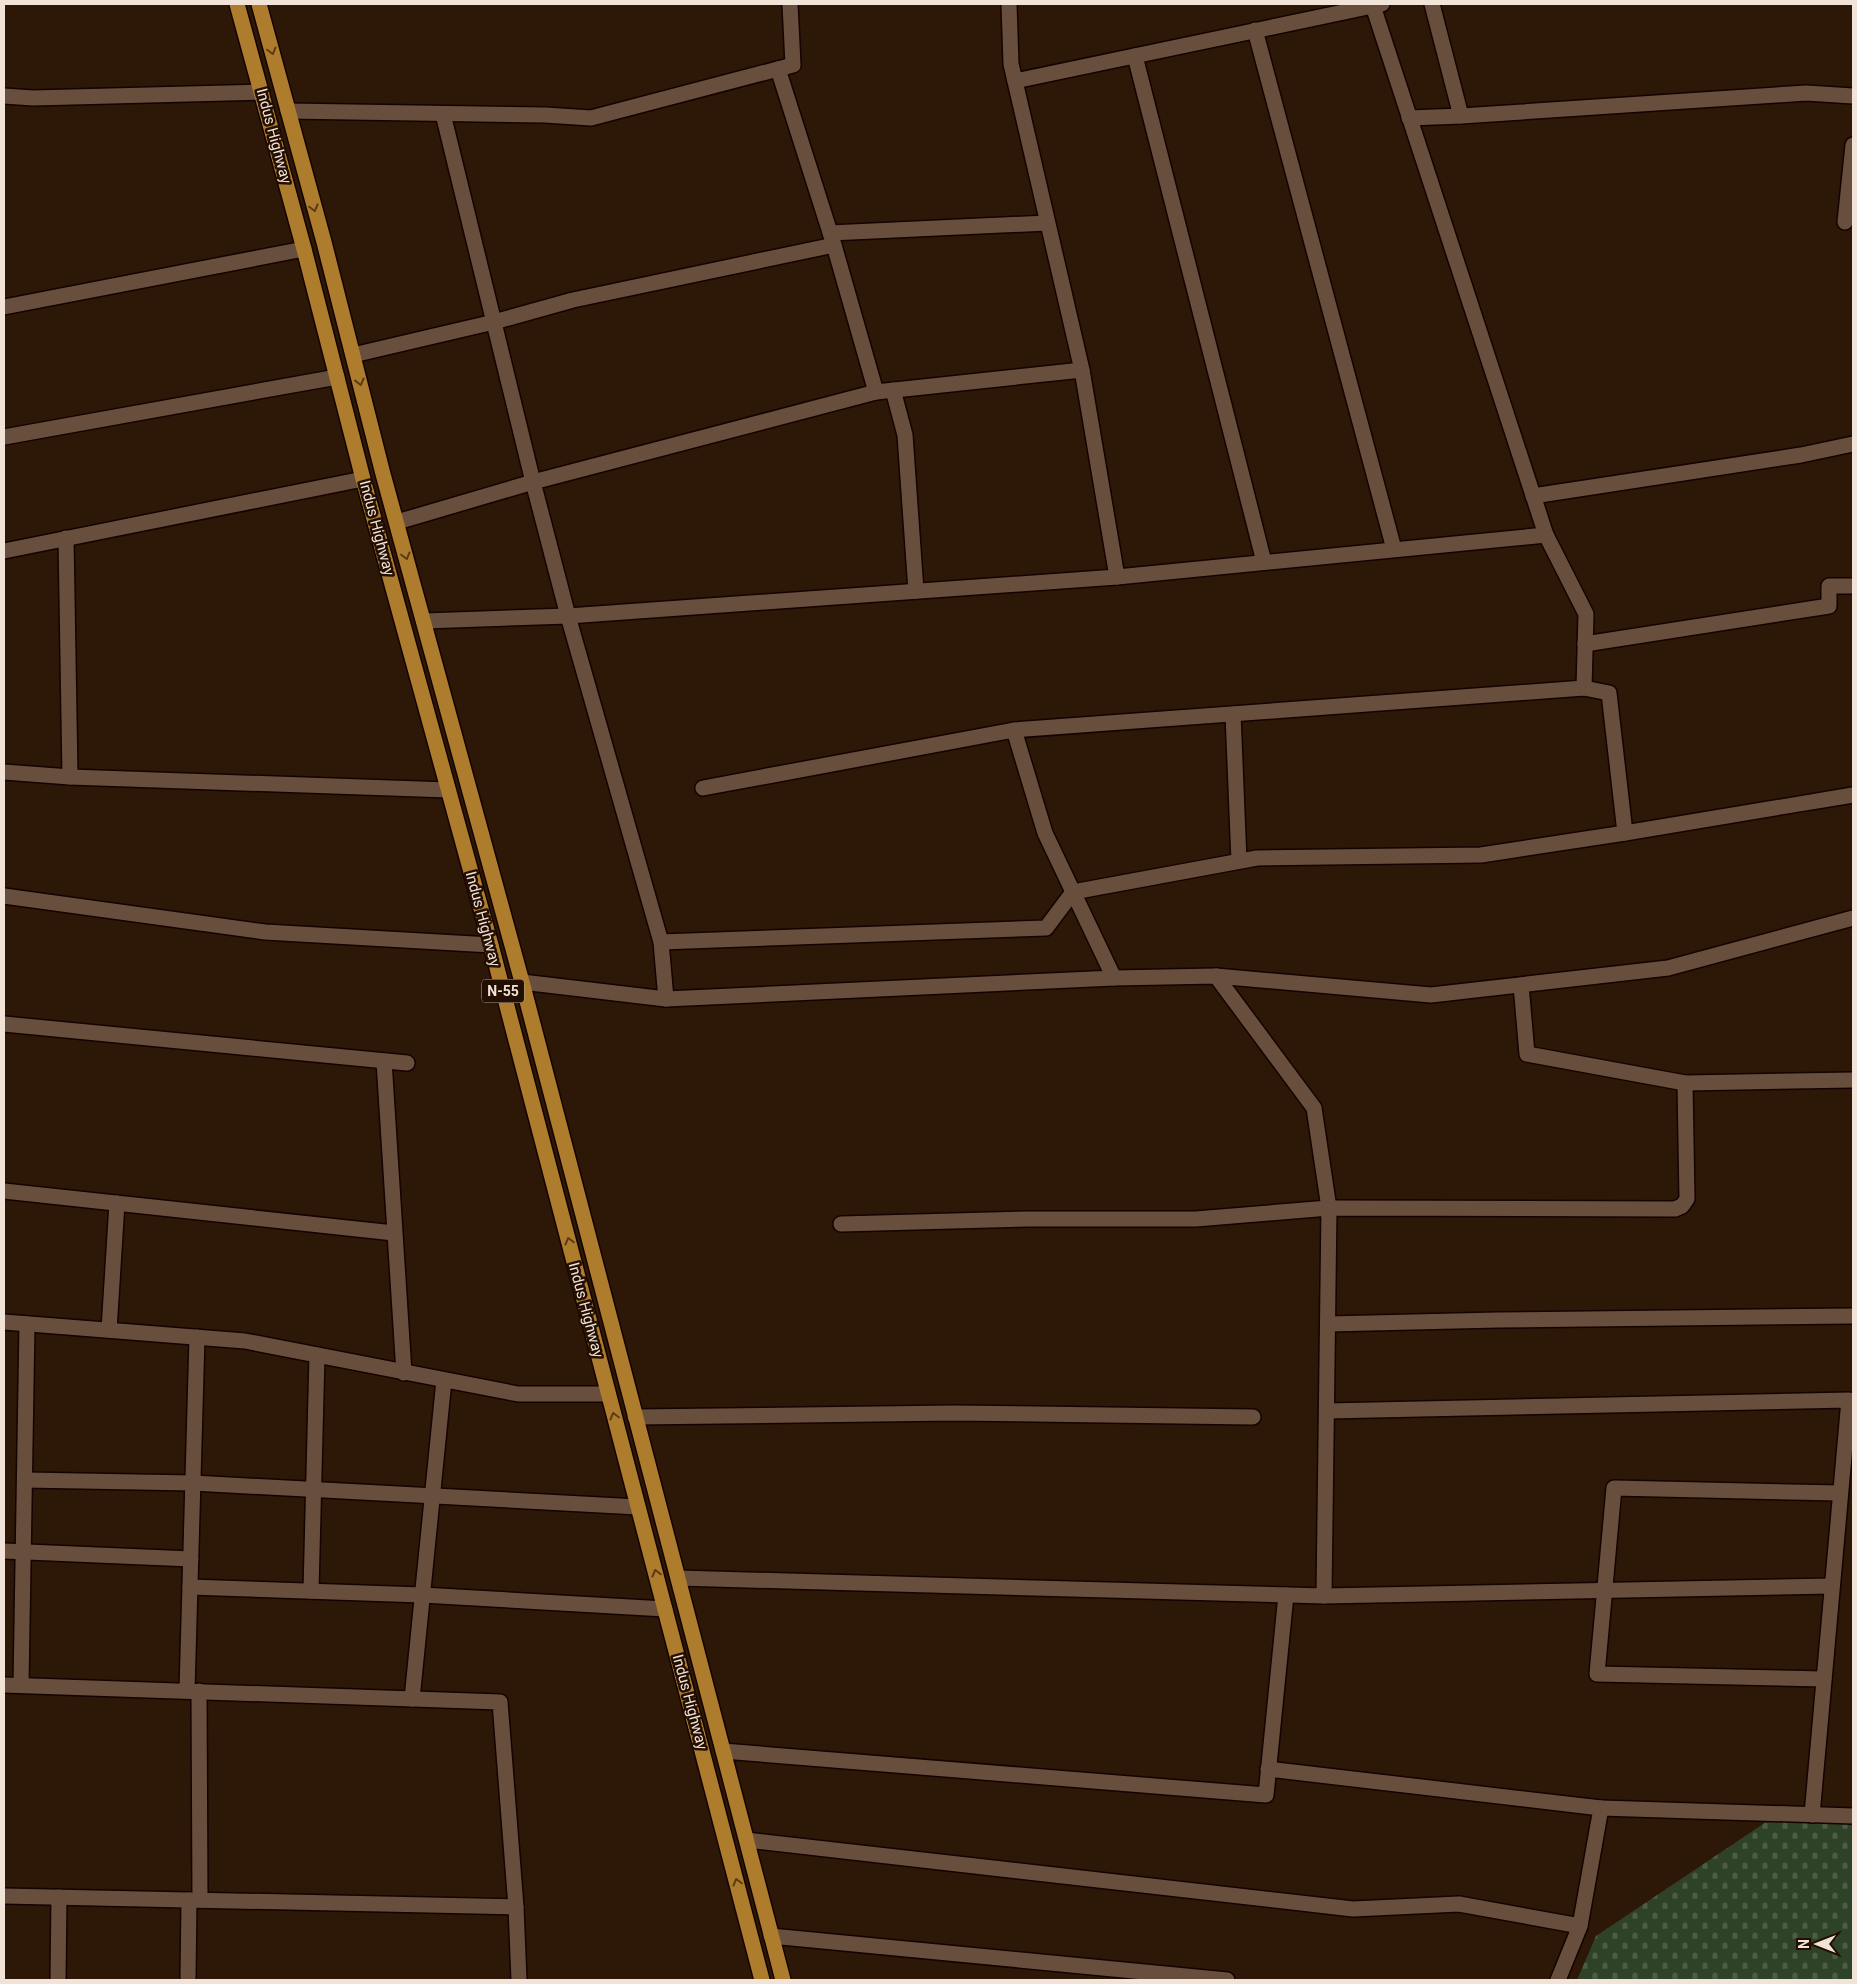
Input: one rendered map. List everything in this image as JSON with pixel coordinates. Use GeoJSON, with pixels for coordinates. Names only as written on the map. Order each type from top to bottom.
{"type":"FeatureCollection","features":[{"type":"Feature","properties":{"kind":"highway","name":"Indus Highway"},"geometry":{"type":"LineString","coordinates":[[237,4],[304,249],[363,479],[491,945],[762,1980]]}},
{"type":"Feature","properties":{"kind":"highway","name":"Indus Highway"},"geometry":{"type":"LineString","coordinates":[[259,4],[522,982],[783,1980]]}},
{"type":"Feature","properties":{"kind":"highway"},"geometry":{"type":"LineString","coordinates":[[422,695],[442,690]]}},
{"type":"Feature","properties":{"kind":"highway"},"geometry":{"type":"LineString","coordinates":[[456,819],[476,814]]}},
{"type":"Feature","properties":{"kind":"highway"},"geometry":{"type":"LineString","coordinates":[[550,1172],[570,1166]]}},
{"type":"Feature","properties":{"kind":"highway"},"geometry":{"type":"LineString","coordinates":[[598,1357],[618,1351]]}},
{"type":"Feature","properties":{"kind":"highway"},"geometry":{"type":"LineString","coordinates":[[745,1915],[764,1910]]}},
{"type":"Feature","properties":{"kind":"street"},"geometry":{"type":"LineString","coordinates":[[288,111],[545,115],[591,118],[792,65],[790,4]]}},
{"type":"Feature","properties":{"kind":"street"},"geometry":{"type":"LineString","coordinates":[[1009,4],[1010,64],[1082,370],[1117,577]]}},
{"type":"Feature","properties":{"kind":"street"},"geometry":{"type":"LineString","coordinates":[[1432,4],[1460,116]]}},
{"type":"Feature","properties":{"kind":"street"},"geometry":{"type":"LineString","coordinates":[[1014,81],[1377,5],[1409,118],[1546,535],[1586,614],[1584,688]]}},
{"type":"Feature","properties":{"kind":"street"},"geometry":{"type":"LineString","coordinates":[[1255,30],[1394,549]]}},
{"type":"Feature","properties":{"kind":"street"},"geometry":{"type":"LineString","coordinates":[[1135,56],[1264,562]]}},
{"type":"Feature","properties":{"kind":"street"},"geometry":{"type":"LineString","coordinates":[[778,69],[832,239],[876,392]]}},
{"type":"Feature","properties":{"kind":"street"},"geometry":{"type":"LineString","coordinates":[[4,96],[33,98],[262,92]]}},
{"type":"Feature","properties":{"kind":"street"},"geometry":{"type":"LineString","coordinates":[[1409,118],[1806,93],[1853,96]]}},
{"type":"Feature","properties":{"kind":"street"},"geometry":{"type":"LineString","coordinates":[[443,114],[533,482],[568,616],[661,942],[666,999]]}},
{"type":"Feature","properties":{"kind":"street"},"geometry":{"type":"LineString","coordinates":[[1845,222],[1853,145]]}},
{"type":"Feature","properties":{"kind":"street"},"geometry":{"type":"LineString","coordinates":[[353,356],[494,322],[573,300],[832,239],[1047,223]]}},
{"type":"Feature","properties":{"kind":"street"},"geometry":{"type":"LineString","coordinates":[[4,307],[304,249]]}},
{"type":"Feature","properties":{"kind":"street"},"geometry":{"type":"LineString","coordinates":[[397,522],[533,482],[876,392],[1082,370]]}},
{"type":"Feature","properties":{"kind":"street"},"geometry":{"type":"LineString","coordinates":[[4,437],[337,377]]}},
{"type":"Feature","properties":{"kind":"street"},"geometry":{"type":"LineString","coordinates":[[894,390],[905,435],[916,591]]}},
{"type":"Feature","properties":{"kind":"street"},"geometry":{"type":"LineString","coordinates":[[1533,496],[1801,456],[1853,444]]}},
{"type":"Feature","properties":{"kind":"street"},"geometry":{"type":"LineString","coordinates":[[4,551],[363,479]]}},
{"type":"Feature","properties":{"kind":"street"},"geometry":{"type":"LineString","coordinates":[[424,622],[568,616],[1117,577],[1546,535]]}},
{"type":"Feature","properties":{"kind":"street"},"geometry":{"type":"LineString","coordinates":[[66,538],[70,777]]}},
{"type":"Feature","properties":{"kind":"street"},"geometry":{"type":"LineString","coordinates":[[1585,644],[1829,606],[1829,586],[1853,586]]}},
{"type":"Feature","properties":{"kind":"street"},"geometry":{"type":"LineString","coordinates":[[703,788],[1014,730],[1584,688],[1609,693],[1624,833]]}},
{"type":"Feature","properties":{"kind":"street"},"geometry":{"type":"LineString","coordinates":[[1233,714],[1239,861]]}},
{"type":"Feature","properties":{"kind":"street"},"geometry":{"type":"LineString","coordinates":[[1014,730],[1045,833],[1114,978]]}},
{"type":"Feature","properties":{"kind":"street"},"geometry":{"type":"LineString","coordinates":[[4,772],[70,777],[448,790]]}},
{"type":"Feature","properties":{"kind":"street"},"geometry":{"type":"LineString","coordinates":[[661,942],[1046,928],[1073,892],[1257,858],[1481,855],[1853,795]]}},
{"type":"Feature","properties":{"kind":"street"},"geometry":{"type":"LineString","coordinates":[[4,896],[265,932],[491,945]]}},
{"type":"Feature","properties":{"kind":"street"},"geometry":{"type":"LineString","coordinates":[[522,982],[666,999],[1114,978],[1216,976],[1431,995],[1668,968],[1853,918]]}},
{"type":"Feature","properties":{"kind":"street"},"geometry":{"type":"LineString","coordinates":[[1216,976],[1314,1108],[1329,1208],[1324,1596]]}},
{"type":"Feature","properties":{"kind":"street"},"geometry":{"type":"LineString","coordinates":[[1521,984],[1527,1054],[1685,1083],[1853,1080]]}},
{"type":"Feature","properties":{"kind":"street"},"geometry":{"type":"LineString","coordinates":[[4,1024],[407,1063]]}},
{"type":"Feature","properties":{"kind":"street"},"geometry":{"type":"LineString","coordinates":[[384,1061],[404,1373]]}},
{"type":"Feature","properties":{"kind":"street"},"geometry":{"type":"LineString","coordinates":[[841,1224],[1028,1219],[1196,1219],[1329,1208],[1675,1209],[1682,1206],[1687,1199],[1685,1083]]}},
{"type":"Feature","properties":{"kind":"street"},"geometry":{"type":"LineString","coordinates":[[4,1191],[394,1233]]}},
{"type":"Feature","properties":{"kind":"street"},"geometry":{"type":"LineString","coordinates":[[109,1330],[116,1203]]}},
{"type":"Feature","properties":{"kind":"street"},"geometry":{"type":"LineString","coordinates":[[1328,1324],[1853,1316]]}},
{"type":"Feature","properties":{"kind":"street"},"geometry":{"type":"LineString","coordinates":[[4,1322],[245,1341],[518,1394],[608,1394]]}},
{"type":"Feature","properties":{"kind":"street"},"geometry":{"type":"LineString","coordinates":[[21,1685],[27,1324]]}},
{"type":"Feature","properties":{"kind":"street"},"geometry":{"type":"LineString","coordinates":[[188,1980],[195,1900],[190,1587],[197,1338]]}},
{"type":"Feature","properties":{"kind":"street"},"geometry":{"type":"LineString","coordinates":[[311,1591],[317,1356]]}},
{"type":"Feature","properties":{"kind":"street"},"geometry":{"type":"LineString","coordinates":[[412,1699],[444,1380]]}},
{"type":"Feature","properties":{"kind":"street"},"geometry":{"type":"LineString","coordinates":[[1327,1411],[1851,1400],[1840,1493],[1812,1815]]}},
{"type":"Feature","properties":{"kind":"street"},"geometry":{"type":"LineString","coordinates":[[635,1417],[954,1413],[1253,1417]]}},
{"type":"Feature","properties":{"kind":"street"},"geometry":{"type":"LineString","coordinates":[[25,1480],[193,1483],[432,1494],[638,1507]]}},
{"type":"Feature","properties":{"kind":"street"},"geometry":{"type":"LineString","coordinates":[[1824,1678],[1597,1674],[1614,1488],[1840,1493]]}},
{"type":"Feature","properties":{"kind":"street"},"geometry":{"type":"LineString","coordinates":[[4,1552],[191,1558]]}},
{"type":"Feature","properties":{"kind":"street"},"geometry":{"type":"LineString","coordinates":[[678,1578],[1324,1596],[1832,1586]]}},
{"type":"Feature","properties":{"kind":"street"},"geometry":{"type":"LineString","coordinates":[[190,1587],[422,1595],[665,1609]]}},
{"type":"Feature","properties":{"kind":"street"},"geometry":{"type":"LineString","coordinates":[[724,1751],[1266,1795],[1286,1595]]}},
{"type":"Feature","properties":{"kind":"street"},"geometry":{"type":"LineString","coordinates":[[4,1685],[500,1702],[516,1907],[519,1980]]}},
{"type":"Feature","properties":{"kind":"street"},"geometry":{"type":"LineString","coordinates":[[1268,1769],[1601,1808],[1853,1816]]}},
{"type":"Feature","properties":{"kind":"street"},"geometry":{"type":"LineString","coordinates":[[1558,1980],[1580,1926],[1601,1808]]}},
{"type":"Feature","properties":{"kind":"street"},"geometry":{"type":"LineString","coordinates":[[747,1840],[1353,1909],[1459,1904],[1580,1926]]}},
{"type":"Feature","properties":{"kind":"street"},"geometry":{"type":"LineString","coordinates":[[4,1896],[516,1907]]}},
{"type":"Feature","properties":{"kind":"street"},"geometry":{"type":"LineString","coordinates":[[58,1980],[59,1897]]}},
{"type":"Feature","properties":{"kind":"street"},"geometry":{"type":"LineString","coordinates":[[771,1936],[1227,1980]]}},
{"type":"Feature","properties":{"kind":"green space"},"geometry":{"type":"Polygon","coordinates":[[[1772,1818],[1853,1824],[1853,1980],[1577,1980],[1596,1936],[1772,1818]]]}}]}
